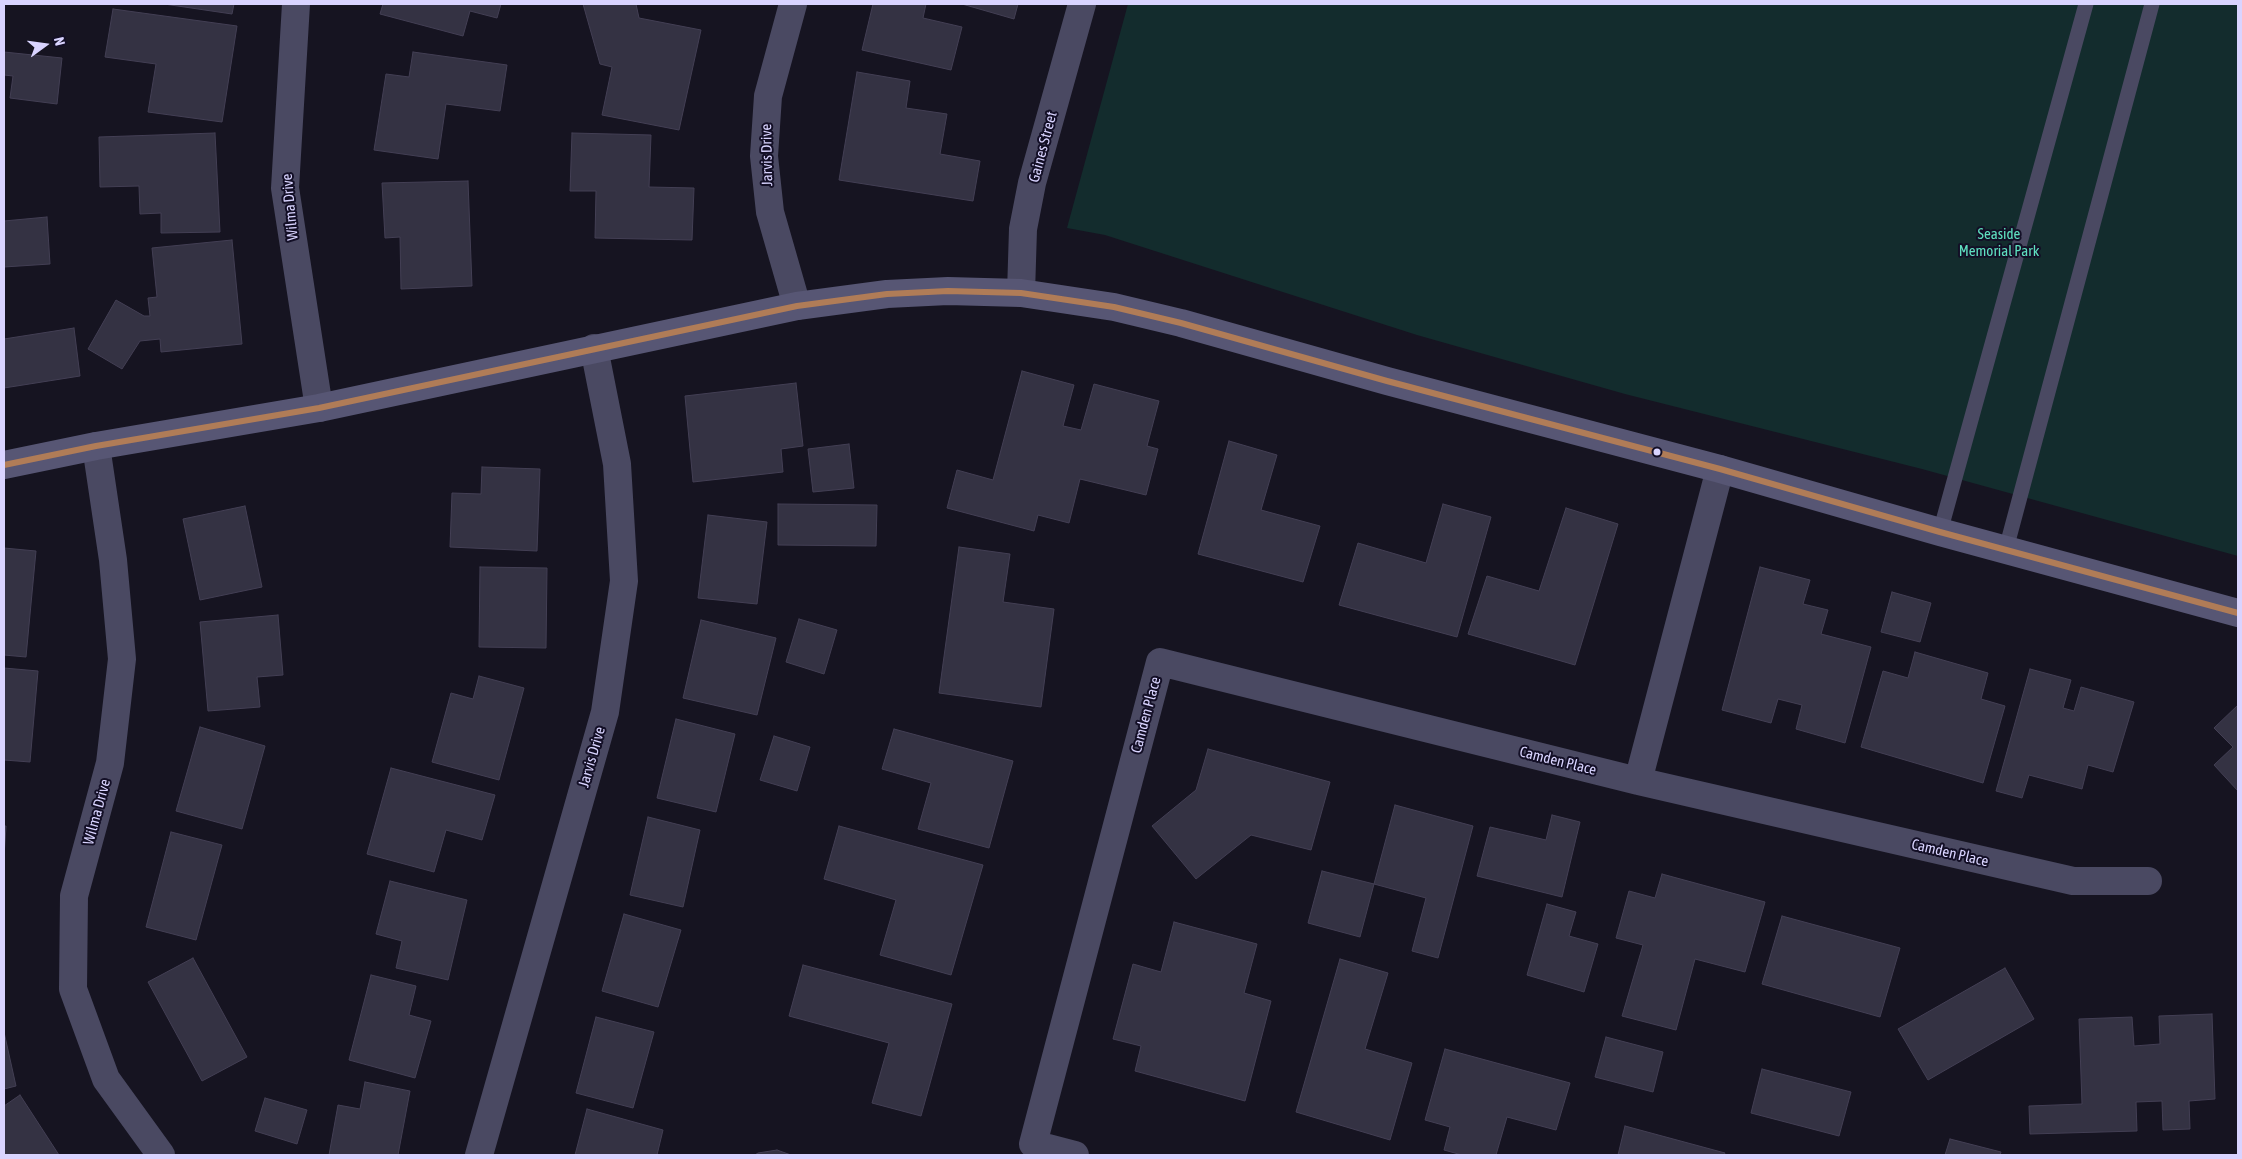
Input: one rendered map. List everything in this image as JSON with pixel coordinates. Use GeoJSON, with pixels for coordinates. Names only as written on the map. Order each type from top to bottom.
{"type":"FeatureCollection","features":[{"type":"Feature","properties":{"kind":"main road"},"geometry":{"type":"LineString","coordinates":[[4,465],[96,446],[319,408],[797,306],[887,294],[948,290],[1021,293],[1114,307],[1181,323],[1388,381],[1720,469],[1940,532],[2238,613]]}},
{"type":"Feature","properties":{"kind":"street","name":"Wilma Drive"},"geometry":{"type":"LineString","coordinates":[[296,4],[286,188],[319,408]]}},
{"type":"Feature","properties":{"kind":"street","name":"Jarvis Drive"},"geometry":{"type":"LineString","coordinates":[[793,4],[768,96],[764,156],[770,212],[797,306]]}},
{"type":"Feature","properties":{"kind":"street","name":"Gaines Street"},"geometry":{"type":"LineString","coordinates":[[1021,293],[1023,229],[1032,183],[1082,4]]}},
{"type":"Feature","properties":{"kind":"street","name":"Jarvis Drive"},"geometry":{"type":"LineString","coordinates":[[479,1155],[605,712],[624,581],[617,464],[594,348]]}},
{"type":"Feature","properties":{"kind":"street","name":"Wilma Drive"},"geometry":{"type":"LineString","coordinates":[[96,446],[113,560],[122,659],[110,763],[74,896],[74,989],[106,1079],[161,1155]]}},
{"type":"Feature","properties":{"kind":"street"},"geometry":{"type":"LineString","coordinates":[[1638,781],[1720,469]]}},
{"type":"Feature","properties":{"kind":"street","name":"Camden Place"},"geometry":{"type":"LineString","coordinates":[[1075,1155],[1033,1144],[1160,662],[1638,781],[2073,881],[2148,880]]}},
{"type":"Feature","properties":{"kind":"lane"},"geometry":{"type":"LineString","coordinates":[[1940,532],[2086,4]]}},
{"type":"Feature","properties":{"kind":"lane"},"geometry":{"type":"LineString","coordinates":[[2006,550],[2152,4]]}},
{"type":"Feature","properties":{"kind":"green space","name":"Seaside Memorial Park"},"geometry":{"type":"Polygon","coordinates":[[[1128,4],[2238,4],[2238,556],[1922,469],[1625,394],[1417,335],[1105,235],[1067,228],[1128,4]]]}},
{"type":"Feature","properties":{"kind":"building"},"geometry":{"type":"Polygon","coordinates":[[[164,4],[234,4],[232,14],[164,4]]]}},
{"type":"Feature","properties":{"kind":"building"},"geometry":{"type":"Polygon","coordinates":[[[383,4],[501,4],[497,18],[470,11],[463,36],[380,14],[383,4]]]}},
{"type":"Feature","properties":{"kind":"building"},"geometry":{"type":"Polygon","coordinates":[[[583,4],[636,4],[639,18],[701,30],[679,130],[602,115],[612,67],[600,64],[583,4]]]}},
{"type":"Feature","properties":{"kind":"building"},"geometry":{"type":"Polygon","coordinates":[[[873,4],[926,4],[923,18],[962,27],[951,70],[862,50],[873,4]]]}},
{"type":"Feature","properties":{"kind":"building"},"geometry":{"type":"Polygon","coordinates":[[[962,4],[1018,4],[1014,19],[962,4]]]}},
{"type":"Feature","properties":{"kind":"building"},"geometry":{"type":"Polygon","coordinates":[[[113,9],[237,26],[222,122],[148,112],[156,64],[105,57],[113,9]]]}},
{"type":"Feature","properties":{"kind":"building"},"geometry":{"type":"Polygon","coordinates":[[[4,52],[62,58],[57,104],[10,98],[13,76],[4,75],[4,52]]]}},
{"type":"Feature","properties":{"kind":"building"},"geometry":{"type":"Polygon","coordinates":[[[413,52],[507,65],[500,111],[446,104],[438,159],[374,150],[386,74],[409,77],[413,52]]]}},
{"type":"Feature","properties":{"kind":"building"},"geometry":{"type":"Polygon","coordinates":[[[857,72],[910,81],[906,108],[947,114],[940,154],[980,161],[973,201],[839,180],[857,72]]]}},
{"type":"Feature","properties":{"kind":"building"},"geometry":{"type":"Polygon","coordinates":[[[215,133],[220,232],[161,233],[161,213],[140,214],[139,186],[100,187],[99,137],[215,133]]]}},
{"type":"Feature","properties":{"kind":"building"},"geometry":{"type":"Polygon","coordinates":[[[572,133],[651,135],[649,187],[694,188],[692,240],[595,238],[596,191],[570,191],[572,133]]]}},
{"type":"Feature","properties":{"kind":"building"},"geometry":{"type":"Polygon","coordinates":[[[468,181],[472,286],[401,289],[400,237],[385,238],[382,183],[468,181]]]}},
{"type":"Feature","properties":{"kind":"building"},"geometry":{"type":"Polygon","coordinates":[[[47,217],[50,264],[4,267],[4,221],[47,217]]]}},
{"type":"Feature","properties":{"kind":"building"},"geometry":{"type":"Polygon","coordinates":[[[232,240],[242,344],[161,352],[160,339],[140,341],[122,369],[88,349],[116,300],[144,316],[150,316],[148,298],[157,297],[152,248],[232,240]]]}},
{"type":"Feature","properties":{"kind":"building"},"geometry":{"type":"Polygon","coordinates":[[[74,328],[80,376],[4,388],[4,339],[74,328]]]}},
{"type":"Feature","properties":{"kind":"building"},"geometry":{"type":"Polygon","coordinates":[[[1022,371],[1074,385],[1063,426],[1081,430],[1094,384],[1159,401],[1147,446],[1158,449],[1146,495],[1080,479],[1069,523],[1038,515],[1034,531],[947,508],[957,470],[993,480],[1022,371]]]}},
{"type":"Feature","properties":{"kind":"building"},"geometry":{"type":"Polygon","coordinates":[[[796,383],[803,446],[781,449],[783,472],[693,482],[685,396],[796,383]]]}},
{"type":"Feature","properties":{"kind":"building"},"geometry":{"type":"Polygon","coordinates":[[[1229,441],[1277,455],[1261,510],[1320,526],[1303,582],[1198,554],[1229,441]]]}},
{"type":"Feature","properties":{"kind":"building"},"geometry":{"type":"Polygon","coordinates":[[[849,444],[854,488],[813,492],[808,449],[849,444]]]}},
{"type":"Feature","properties":{"kind":"building"},"geometry":{"type":"Polygon","coordinates":[[[482,467],[540,469],[537,551],[450,547],[452,493],[481,494],[482,467]]]}},
{"type":"Feature","properties":{"kind":"building"},"geometry":{"type":"Polygon","coordinates":[[[778,504],[877,505],[876,546],[778,545],[778,504]]]}},
{"type":"Feature","properties":{"kind":"building"},"geometry":{"type":"Polygon","coordinates":[[[1443,504],[1491,517],[1457,637],[1339,605],[1358,543],[1426,563],[1443,504]]]}},
{"type":"Feature","properties":{"kind":"building"},"geometry":{"type":"Polygon","coordinates":[[[245,506],[262,587],[200,600],[183,519],[245,506]]]}},
{"type":"Feature","properties":{"kind":"building"},"geometry":{"type":"Polygon","coordinates":[[[1566,508],[1618,524],[1575,665],[1468,634],[1487,576],[1539,591],[1566,508]]]}},
{"type":"Feature","properties":{"kind":"building"},"geometry":{"type":"Polygon","coordinates":[[[708,515],[767,522],[757,604],[698,598],[708,515]]]}},
{"type":"Feature","properties":{"kind":"building"},"geometry":{"type":"Polygon","coordinates":[[[959,547],[1010,554],[1003,602],[1054,609],[1041,707],[939,693],[959,547]]]}},
{"type":"Feature","properties":{"kind":"building"},"geometry":{"type":"Polygon","coordinates":[[[4,548],[36,551],[26,657],[4,655],[4,548]]]}},
{"type":"Feature","properties":{"kind":"building"},"geometry":{"type":"Polygon","coordinates":[[[480,567],[547,568],[546,648],[479,647],[480,567]]]}},
{"type":"Feature","properties":{"kind":"building"},"geometry":{"type":"Polygon","coordinates":[[[1760,567],[1810,580],[1803,604],[1828,610],[1821,634],[1871,647],[1845,743],[1796,729],[1802,705],[1778,699],[1771,723],[1722,710],[1760,567]]]}},
{"type":"Feature","properties":{"kind":"building"},"geometry":{"type":"Polygon","coordinates":[[[1892,592],[1931,603],[1920,642],[1881,632],[1892,592]]]}},
{"type":"Feature","properties":{"kind":"building"},"geometry":{"type":"Polygon","coordinates":[[[278,615],[283,675],[257,677],[260,707],[208,711],[200,622],[278,615]]]}},
{"type":"Feature","properties":{"kind":"building"},"geometry":{"type":"Polygon","coordinates":[[[799,619],[837,630],[824,674],[786,662],[799,619]]]}},
{"type":"Feature","properties":{"kind":"building"},"geometry":{"type":"Polygon","coordinates":[[[701,620],[776,638],[757,715],[683,698],[701,620]]]}},
{"type":"Feature","properties":{"kind":"building"},"geometry":{"type":"Polygon","coordinates":[[[1915,652],[1988,673],[1981,699],[2005,706],[1983,783],[1861,747],[1883,671],[1908,678],[1915,652]]]}},
{"type":"Feature","properties":{"kind":"building"},"geometry":{"type":"Polygon","coordinates":[[[4,668],[38,671],[30,762],[4,760],[4,668]]]}},
{"type":"Feature","properties":{"kind":"building"},"geometry":{"type":"Polygon","coordinates":[[[2030,669],[2071,680],[2063,708],[2074,711],[2081,687],[2134,702],[2113,772],[2088,765],[2082,789],[2029,775],[2022,798],[1996,791],[2030,669]]]}},
{"type":"Feature","properties":{"kind":"building"},"geometry":{"type":"Polygon","coordinates":[[[479,676],[524,688],[499,780],[432,762],[451,693],[473,699],[479,676]]]}},
{"type":"Feature","properties":{"kind":"building"},"geometry":{"type":"Polygon","coordinates":[[[2238,705],[2238,791],[2214,765],[2233,747],[2214,728],[2238,705]]]}},
{"type":"Feature","properties":{"kind":"building"},"geometry":{"type":"Polygon","coordinates":[[[676,719],[735,734],[716,812],[657,798],[676,719]]]}},
{"type":"Feature","properties":{"kind":"building"},"geometry":{"type":"Polygon","coordinates":[[[200,727],[265,746],[242,829],[176,811],[200,727]]]}},
{"type":"Feature","properties":{"kind":"building"},"geometry":{"type":"Polygon","coordinates":[[[894,729],[1013,761],[989,848],[918,829],[931,783],[882,769],[894,729]]]}},
{"type":"Feature","properties":{"kind":"building"},"geometry":{"type":"Polygon","coordinates":[[[774,736],[810,747],[797,791],[760,780],[774,736]]]}},
{"type":"Feature","properties":{"kind":"building"},"geometry":{"type":"Polygon","coordinates":[[[1208,749],[1330,782],[1311,850],[1251,835],[1196,879],[1152,826],[1196,790],[1208,749]]]}},
{"type":"Feature","properties":{"kind":"building"},"geometry":{"type":"Polygon","coordinates":[[[391,768],[495,795],[482,840],[446,830],[434,872],[367,854],[391,768]]]}},
{"type":"Feature","properties":{"kind":"building"},"geometry":{"type":"Polygon","coordinates":[[[1395,805],[1473,826],[1438,958],[1412,951],[1426,898],[1374,884],[1395,805]]]}},
{"type":"Feature","properties":{"kind":"building"},"geometry":{"type":"Polygon","coordinates":[[[1552,815],[1580,822],[1562,897],[1477,876],[1490,827],[1546,840],[1552,815]]]}},
{"type":"Feature","properties":{"kind":"building"},"geometry":{"type":"Polygon","coordinates":[[[648,817],[700,830],[683,907],[630,895],[648,817]]]}},
{"type":"Feature","properties":{"kind":"building"},"geometry":{"type":"Polygon","coordinates":[[[4,826],[6,826],[4,857],[4,826]]]}},
{"type":"Feature","properties":{"kind":"building"},"geometry":{"type":"Polygon","coordinates":[[[839,826],[983,865],[951,975],[880,955],[896,900],[824,879],[839,826]]]}},
{"type":"Feature","properties":{"kind":"building"},"geometry":{"type":"Polygon","coordinates":[[[171,832],[222,845],[196,940],[146,927],[171,832]]]}},
{"type":"Feature","properties":{"kind":"building"},"geometry":{"type":"Polygon","coordinates":[[[1322,871],[1374,884],[1360,937],[1308,923],[1322,871]]]}},
{"type":"Feature","properties":{"kind":"building"},"geometry":{"type":"Polygon","coordinates":[[[1662,874],[1765,902],[1745,972],[1695,959],[1676,1030],[1622,1016],[1643,945],[1616,938],[1629,891],[1655,898],[1662,874]]]}},
{"type":"Feature","properties":{"kind":"building"},"geometry":{"type":"Polygon","coordinates":[[[390,881],[467,900],[448,980],[396,968],[402,941],[376,934],[390,881]]]}},
{"type":"Feature","properties":{"kind":"building"},"geometry":{"type":"Polygon","coordinates":[[[1547,904],[1576,912],[1569,936],[1598,944],[1584,992],[1527,975],[1547,904]]]}},
{"type":"Feature","properties":{"kind":"building"},"geometry":{"type":"Polygon","coordinates":[[[624,914],[681,930],[658,1007],[602,991],[624,914]]]}},
{"type":"Feature","properties":{"kind":"building"},"geometry":{"type":"Polygon","coordinates":[[[1782,916],[1900,948],[1880,1017],[1762,984],[1782,916]]]}},
{"type":"Feature","properties":{"kind":"building"},"geometry":{"type":"Polygon","coordinates":[[[1174,922],[1257,944],[1244,993],[1271,1001],[1245,1101],[1135,1071],[1141,1046],[1113,1039],[1133,964],[1161,972],[1174,922]]]}},
{"type":"Feature","properties":{"kind":"building"},"geometry":{"type":"Polygon","coordinates":[[[193,958],[247,1057],[202,1081],[148,982],[193,958]]]}},
{"type":"Feature","properties":{"kind":"building"},"geometry":{"type":"Polygon","coordinates":[[[1340,959],[1388,973],[1365,1049],[1412,1063],[1390,1140],[1296,1112],[1340,959]]]}},
{"type":"Feature","properties":{"kind":"building"},"geometry":{"type":"Polygon","coordinates":[[[803,965],[952,1004],[921,1116],[872,1103],[889,1043],[789,1016],[803,965]]]}},
{"type":"Feature","properties":{"kind":"building"},"geometry":{"type":"Polygon","coordinates":[[[2005,968],[2034,1019],[1928,1080],[1898,1029],[2005,968]]]}},
{"type":"Feature","properties":{"kind":"building"},"geometry":{"type":"Polygon","coordinates":[[[371,975],[416,986],[409,1015],[431,1021],[415,1078],[349,1060],[371,975]]]}},
{"type":"Feature","properties":{"kind":"building"},"geometry":{"type":"Polygon","coordinates":[[[2212,1014],[2215,1099],[2189,1101],[2190,1129],[2163,1130],[2162,1101],[2136,1102],[2137,1131],[2030,1134],[2029,1106],[2082,1104],[2079,1019],[2132,1017],[2134,1046],[2160,1044],[2159,1016],[2212,1014]]]}},
{"type":"Feature","properties":{"kind":"building"},"geometry":{"type":"Polygon","coordinates":[[[596,1017],[654,1032],[633,1108],[576,1093],[596,1017]]]}},
{"type":"Feature","properties":{"kind":"building"},"geometry":{"type":"Polygon","coordinates":[[[4,1032],[16,1086],[4,1089],[4,1032]]]}},
{"type":"Feature","properties":{"kind":"building"},"geometry":{"type":"Polygon","coordinates":[[[1606,1037],[1663,1052],[1653,1092],[1595,1077],[1606,1037]]]}},
{"type":"Feature","properties":{"kind":"building"},"geometry":{"type":"Polygon","coordinates":[[[1445,1049],[1570,1083],[1556,1130],[1507,1117],[1496,1155],[1462,1155],[1444,1150],[1450,1127],[1425,1120],[1445,1049]]]}},
{"type":"Feature","properties":{"kind":"building"},"geometry":{"type":"Polygon","coordinates":[[[1762,1069],[1851,1092],[1839,1136],[1751,1113],[1762,1069]]]}},
{"type":"Feature","properties":{"kind":"building"},"geometry":{"type":"Polygon","coordinates":[[[365,1082],[410,1091],[398,1155],[329,1155],[338,1105],[360,1109],[365,1082]]]}},
{"type":"Feature","properties":{"kind":"building"},"geometry":{"type":"Polygon","coordinates":[[[20,1095],[59,1155],[4,1155],[4,1106],[20,1095]]]}},
{"type":"Feature","properties":{"kind":"building"},"geometry":{"type":"Polygon","coordinates":[[[265,1098],[307,1110],[297,1144],[255,1131],[265,1098]]]}},
{"type":"Feature","properties":{"kind":"building"},"geometry":{"type":"Polygon","coordinates":[[[587,1109],[663,1130],[657,1155],[575,1155],[587,1109]]]}},
{"type":"Feature","properties":{"kind":"building"},"geometry":{"type":"Polygon","coordinates":[[[1625,1126],[1725,1153],[1724,1155],[1618,1155],[1625,1126]]]}},
{"type":"Feature","properties":{"kind":"building"},"geometry":{"type":"Polygon","coordinates":[[[1950,1139],[2001,1152],[2000,1155],[1945,1155],[1950,1139]]]}},
{"type":"Feature","properties":{"kind":"building"},"geometry":{"type":"Polygon","coordinates":[[[777,1150],[791,1155],[755,1155],[758,1153],[777,1150]]]}},
{"type":"Feature","properties":{"kind":"transit line"},"geometry":{"type":"LineString","coordinates":[[4,465],[96,446],[319,408],[797,306],[887,294],[948,291],[1021,293],[1114,307],[1181,323],[1387,381],[1720,469],[1940,532],[2238,613]]}}]}
